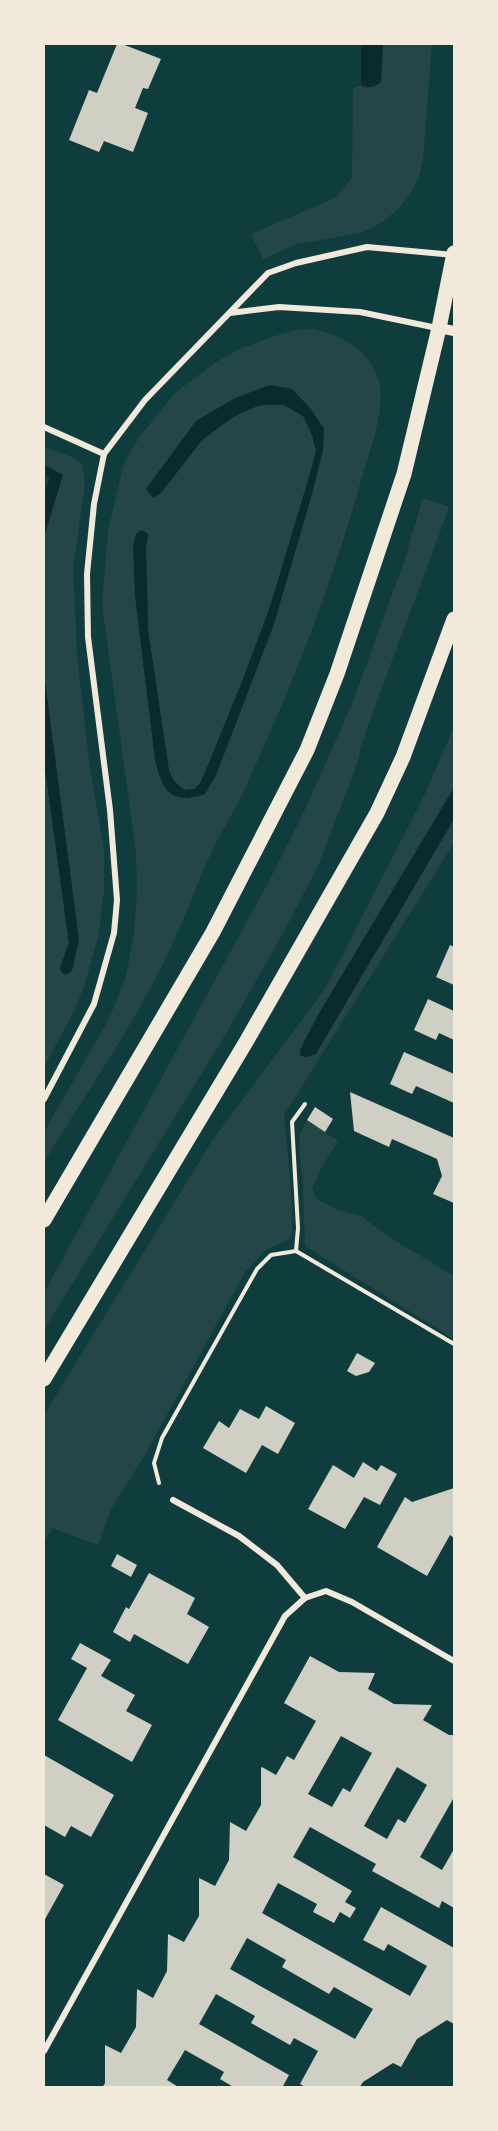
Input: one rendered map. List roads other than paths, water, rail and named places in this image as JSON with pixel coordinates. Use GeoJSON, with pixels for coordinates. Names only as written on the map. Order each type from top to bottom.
{"type":"FeatureCollection","features":[{"type":"Feature","properties":{"kind":"main road"},"geometry":{"type":"LineString","coordinates":[[44,1220],[213,932],[307,750],[337,674],[404,474],[454,254]]}},
{"type":"Feature","properties":{"kind":"main road"},"geometry":{"type":"LineString","coordinates":[[44,1379],[246,1042],[377,813],[403,757],[454,620]]}},
{"type":"Feature","properties":{"kind":"street"},"geometry":{"type":"LineString","coordinates":[[44,1099],[94,1004],[114,933],[117,900],[110,810],[88,637],[87,574],[94,504],[104,454],[145,400],[268,273],[327,255],[367,247],[454,254]]}},
{"type":"Feature","properties":{"kind":"street"},"geometry":{"type":"LineString","coordinates":[[230,313],[279,307],[360,312],[454,331]]}},
{"type":"Feature","properties":{"kind":"street"},"geometry":{"type":"LineString","coordinates":[[44,427],[104,454]]}},
{"type":"Feature","properties":{"kind":"street"},"geometry":{"type":"LineString","coordinates":[[173,1500],[239,1536],[277,1565],[305,1598]]}},
{"type":"Feature","properties":{"kind":"street"},"geometry":{"type":"LineString","coordinates":[[44,2051],[285,1616],[305,1598],[326,1591],[352,1602],[454,1661]]}}]}
